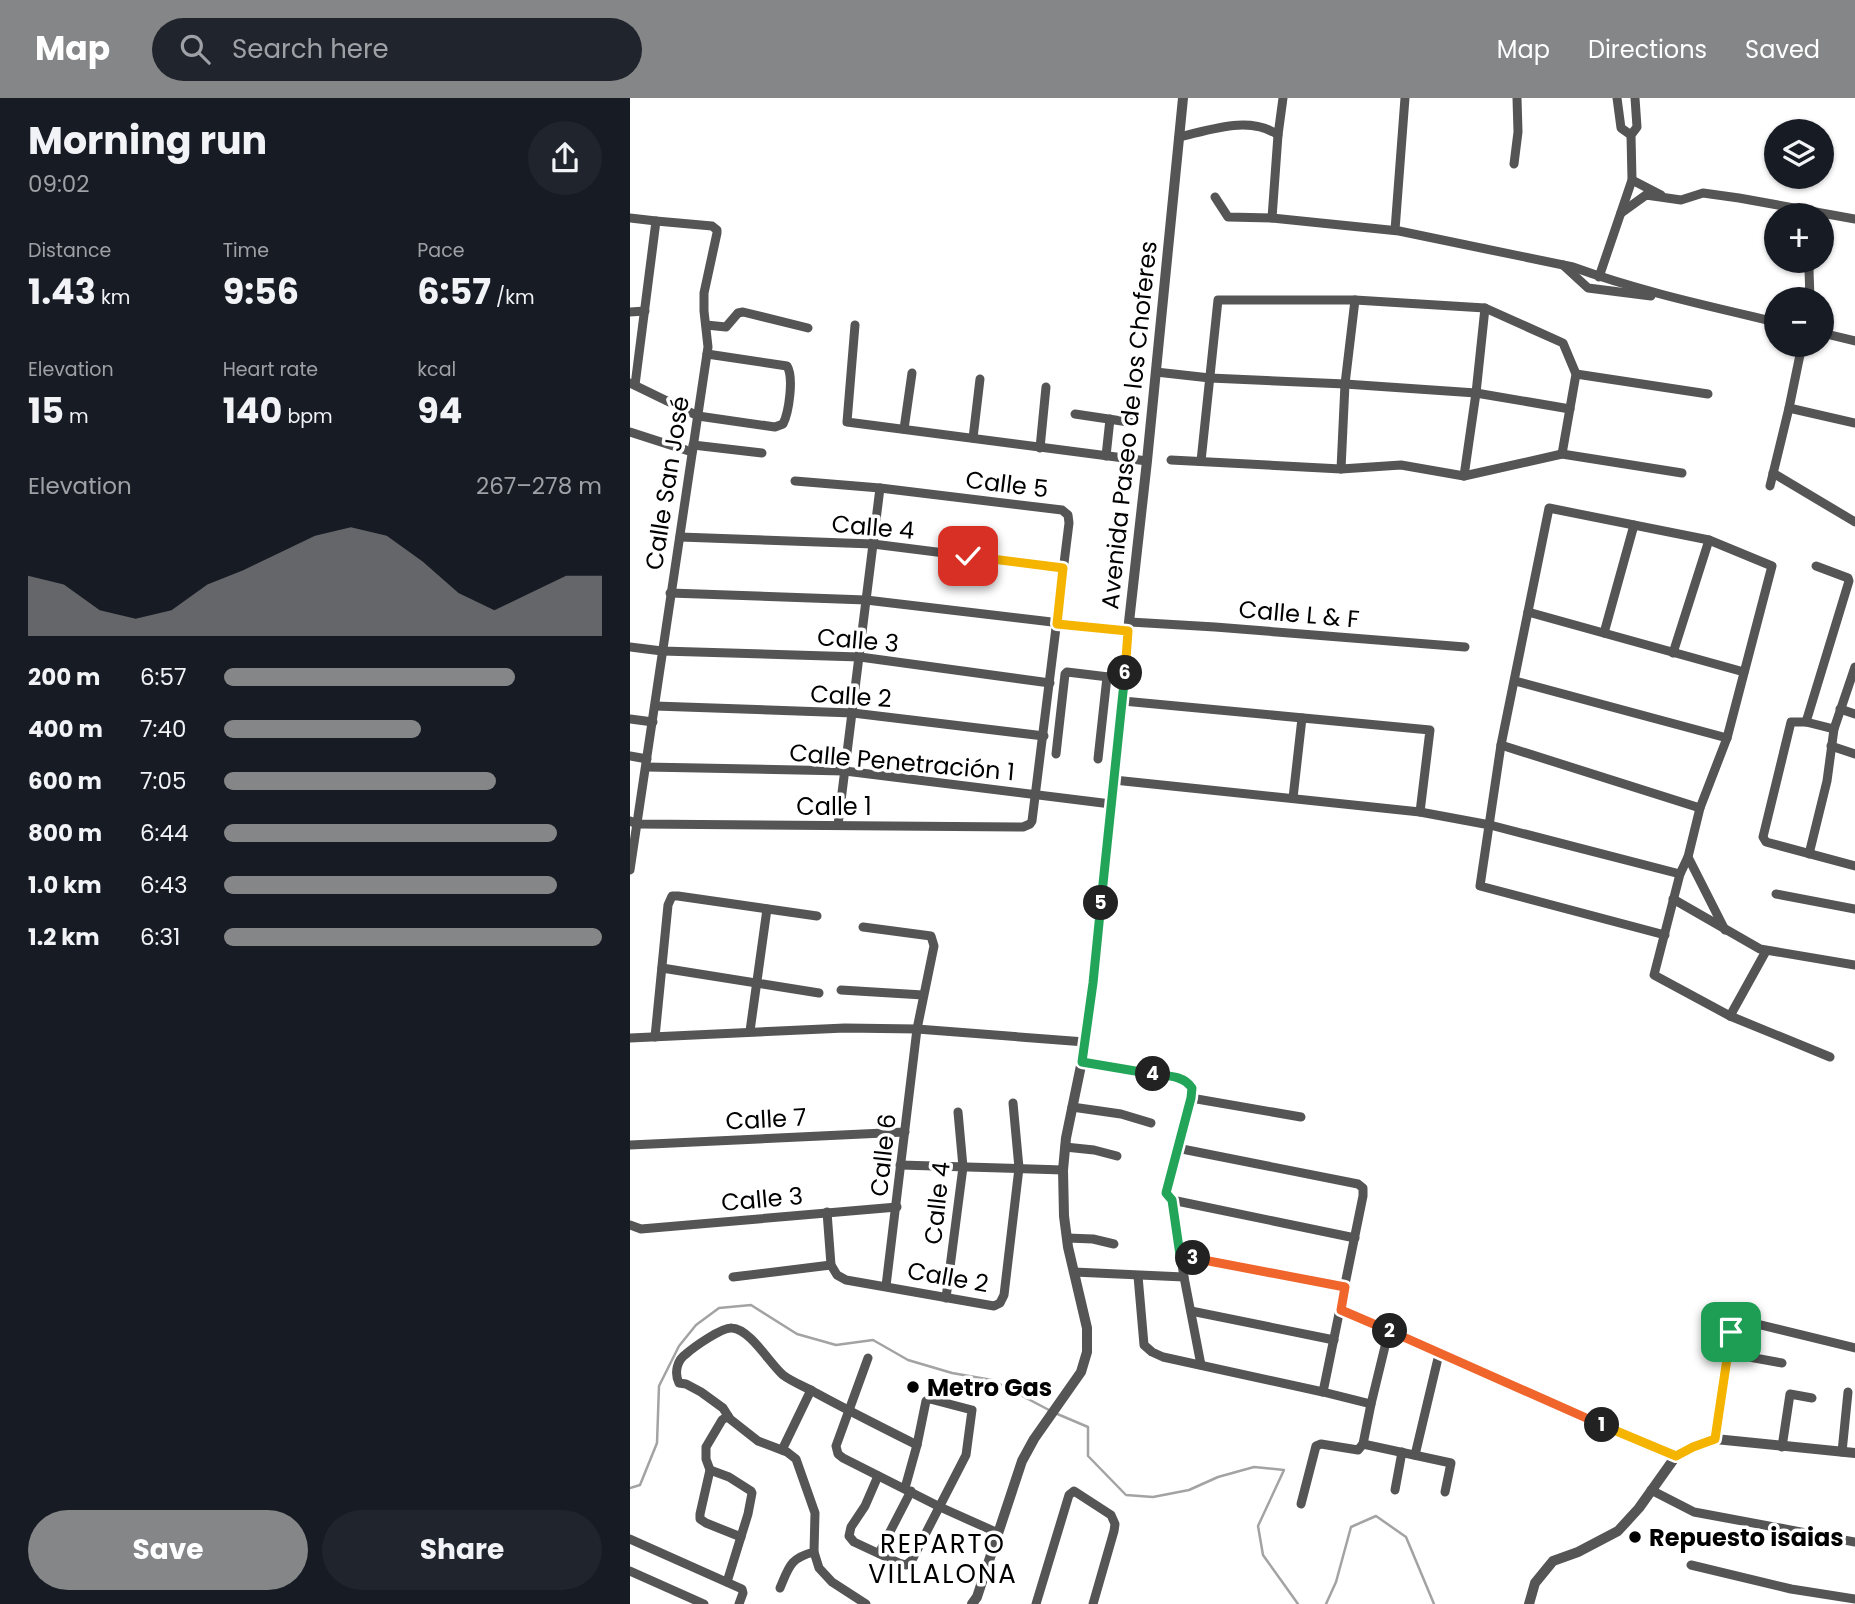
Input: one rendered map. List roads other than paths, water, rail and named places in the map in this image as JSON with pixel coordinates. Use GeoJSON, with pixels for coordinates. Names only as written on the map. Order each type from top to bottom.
{"type":"FeatureCollection","features":[{"type":"Feature","properties":{"kind":"street","name":"Avenida Paseo de los Choferes"},"geometry":{"type":"LineString","coordinates":[[972,1604],[1022,1461],[1034,1439],[1081,1372],[1087,1352],[1087,1328],[1064,1216],[1063,1170],[1093,983],[1182,98]]}},
{"type":"Feature","properties":{"kind":"street"},"geometry":{"type":"LineString","coordinates":[[1272,218],[1283,98]]}},
{"type":"Feature","properties":{"kind":"street"},"geometry":{"type":"LineString","coordinates":[[1395,230],[1405,98]]}},
{"type":"Feature","properties":{"kind":"street"},"geometry":{"type":"LineString","coordinates":[[1514,164],[1518,132],[1517,98]]}},
{"type":"Feature","properties":{"kind":"street"},"geometry":{"type":"LineString","coordinates":[[1617,98],[1621,128],[1631,135]]}},
{"type":"Feature","properties":{"kind":"street"},"geometry":{"type":"LineString","coordinates":[[1599,276],[1632,180],[1631,135],[1637,127],[1635,98]]}},
{"type":"Feature","properties":{"kind":"street"},"geometry":{"type":"LineString","coordinates":[[1179,137],[1234,125],[1268,128],[1278,135]]}},
{"type":"Feature","properties":{"kind":"street"},"geometry":{"type":"LineString","coordinates":[[1632,180],[1671,200]]}},
{"type":"Feature","properties":{"kind":"street"},"geometry":{"type":"LineString","coordinates":[[1621,213],[1646,195],[1681,200],[1703,193],[1764,204]]}},
{"type":"Feature","properties":{"kind":"street"},"geometry":{"type":"LineString","coordinates":[[1215,198],[1228,217],[1272,218],[1395,230],[1563,265],[1684,301],[1764,319]]}},
{"type":"Feature","properties":{"kind":"street"},"geometry":{"type":"LineString","coordinates":[[630,218],[656,221],[633,384],[698,416],[775,427],[783,424],[790,377],[788,366],[707,354]]}},
{"type":"Feature","properties":{"kind":"street"},"geometry":{"type":"LineString","coordinates":[[1834,219],[1855,219]]}},
{"type":"Feature","properties":{"kind":"street","name":"Calle San José"},"geometry":{"type":"LineString","coordinates":[[630,870],[634,822],[647,763],[707,354],[704,293],[717,233],[712,226],[656,221]]}},
{"type":"Feature","properties":{"kind":"street"},"geometry":{"type":"LineString","coordinates":[[1563,265],[1588,288],[1684,301]]}},
{"type":"Feature","properties":{"kind":"street"},"geometry":{"type":"LineString","coordinates":[[1201,461],[1218,300],[1355,300],[1485,308],[1563,343],[1576,374],[1562,453]]}},
{"type":"Feature","properties":{"kind":"street"},"geometry":{"type":"LineString","coordinates":[[1340,469],[1355,300]]}},
{"type":"Feature","properties":{"kind":"street"},"geometry":{"type":"LineString","coordinates":[[1464,476],[1485,308]]}},
{"type":"Feature","properties":{"kind":"street"},"geometry":{"type":"LineString","coordinates":[[630,312],[645,311]]}},
{"type":"Feature","properties":{"kind":"street"},"geometry":{"type":"LineString","coordinates":[[706,325],[726,327],[738,313],[743,312],[808,328]]}},
{"type":"Feature","properties":{"kind":"street"},"geometry":{"type":"LineString","coordinates":[[855,325],[847,422],[1147,461]]}},
{"type":"Feature","properties":{"kind":"street"},"geometry":{"type":"LineString","coordinates":[[1834,336],[1855,341]]}},
{"type":"Feature","properties":{"kind":"street"},"geometry":{"type":"LineString","coordinates":[[1770,485],[1800,357]]}},
{"type":"Feature","properties":{"kind":"street"},"geometry":{"type":"LineString","coordinates":[[1156,372],[1210,378],[1476,393],[1570,409]]}},
{"type":"Feature","properties":{"kind":"street"},"geometry":{"type":"LineString","coordinates":[[904,429],[912,373]]}},
{"type":"Feature","properties":{"kind":"street"},"geometry":{"type":"LineString","coordinates":[[1576,374],[1708,394]]}},
{"type":"Feature","properties":{"kind":"street"},"geometry":{"type":"LineString","coordinates":[[974,438],[980,379]]}},
{"type":"Feature","properties":{"kind":"street"},"geometry":{"type":"LineString","coordinates":[[1040,448],[1046,387]]}},
{"type":"Feature","properties":{"kind":"street"},"geometry":{"type":"LineString","coordinates":[[1789,408],[1855,423]]}},
{"type":"Feature","properties":{"kind":"street"},"geometry":{"type":"LineString","coordinates":[[1075,414],[1135,423]]}},
{"type":"Feature","properties":{"kind":"street"},"geometry":{"type":"LineString","coordinates":[[1106,456],[1110,419]]}},
{"type":"Feature","properties":{"kind":"street"},"geometry":{"type":"LineString","coordinates":[[630,432],[693,449],[762,453]]}},
{"type":"Feature","properties":{"kind":"street"},"geometry":{"type":"LineString","coordinates":[[1171,460],[1340,469],[1401,465],[1464,476],[1562,453],[1682,473]]}},
{"type":"Feature","properties":{"kind":"street"},"geometry":{"type":"LineString","coordinates":[[1773,472],[1855,522]]}},
{"type":"Feature","properties":{"kind":"street","name":"Calle 5"},"geometry":{"type":"LineString","coordinates":[[795,481],[880,488],[1062,510],[1068,514],[1044,736],[1030,824]]}},
{"type":"Feature","properties":{"kind":"street"},"geometry":{"type":"LineString","coordinates":[[838,825],[880,488]]}},
{"type":"Feature","properties":{"kind":"street"},"geometry":{"type":"LineString","coordinates":[[1665,935],[1480,886],[1501,746],[1549,508],[1710,540],[1772,566],[1727,738],[1700,808],[1654,975],[1730,1016],[1830,1058]]}},
{"type":"Feature","properties":{"kind":"street"},"geometry":{"type":"LineString","coordinates":[[1604,634],[1634,525]]}},
{"type":"Feature","properties":{"kind":"street","name":"Calle 4"},"geometry":{"type":"LineString","coordinates":[[680,537],[873,544],[1063,568]]}},
{"type":"Feature","properties":{"kind":"street"},"geometry":{"type":"LineString","coordinates":[[1673,653],[1710,540]]}},
{"type":"Feature","properties":{"kind":"street"},"geometry":{"type":"LineString","coordinates":[[1806,722],[1850,595],[1848,578],[1816,566]]}},
{"type":"Feature","properties":{"kind":"street","name":"Calle L & F"},"geometry":{"type":"LineString","coordinates":[[670,593],[866,600],[1057,624],[1215,627],[1465,647]]}},
{"type":"Feature","properties":{"kind":"street"},"geometry":{"type":"LineString","coordinates":[[1528,612],[1744,672]]}},
{"type":"Feature","properties":{"kind":"street","name":"Calle 3"},"geometry":{"type":"LineString","coordinates":[[630,647],[662,651],[860,657],[1050,683]]}},
{"type":"Feature","properties":{"kind":"street"},"geometry":{"type":"LineString","coordinates":[[1809,854],[1827,782],[1835,729],[1855,667]]}},
{"type":"Feature","properties":{"kind":"street"},"geometry":{"type":"LineString","coordinates":[[1056,754],[1065,674],[1070,671],[1125,678]]}},
{"type":"Feature","properties":{"kind":"street"},"geometry":{"type":"LineString","coordinates":[[1098,759],[1107,677]]}},
{"type":"Feature","properties":{"kind":"street"},"geometry":{"type":"LineString","coordinates":[[1515,681],[1727,738]]}},
{"type":"Feature","properties":{"kind":"street"},"geometry":{"type":"LineString","coordinates":[[1123,701],[1430,730],[1420,813]]}},
{"type":"Feature","properties":{"kind":"street","name":"Calle 2"},"geometry":{"type":"LineString","coordinates":[[655,706],[853,713],[1044,736]]}},
{"type":"Feature","properties":{"kind":"street"},"geometry":{"type":"LineString","coordinates":[[1840,709],[1855,714]]}},
{"type":"Feature","properties":{"kind":"street"},"geometry":{"type":"LineString","coordinates":[[1293,798],[1302,718]]}},
{"type":"Feature","properties":{"kind":"street"},"geometry":{"type":"LineString","coordinates":[[630,719],[653,722]]}},
{"type":"Feature","properties":{"kind":"street"},"geometry":{"type":"LineString","coordinates":[[1835,729],[1806,722],[1791,722],[1763,837],[1764,840],[1855,866]]}},
{"type":"Feature","properties":{"kind":"street"},"geometry":{"type":"LineString","coordinates":[[1501,746],[1700,808]]}},
{"type":"Feature","properties":{"kind":"street"},"geometry":{"type":"LineString","coordinates":[[1831,746],[1855,754]]}},
{"type":"Feature","properties":{"kind":"street","name":"Calle Penetración 1"},"geometry":{"type":"LineString","coordinates":[[630,756],[647,763],[845,771],[1111,804]]}},
{"type":"Feature","properties":{"kind":"street"},"geometry":{"type":"LineString","coordinates":[[1114,780],[1420,813],[1490,825],[1680,874]]}},
{"type":"Feature","properties":{"kind":"street","name":"Calle 1"},"geometry":{"type":"LineString","coordinates":[[634,822],[1023,827],[1030,824]]}},
{"type":"Feature","properties":{"kind":"street"},"geometry":{"type":"LineString","coordinates":[[1688,857],[1725,930]]}},
{"type":"Feature","properties":{"kind":"street"},"geometry":{"type":"LineString","coordinates":[[1776,894],[1855,909]]}},
{"type":"Feature","properties":{"kind":"street"},"geometry":{"type":"LineString","coordinates":[[655,1037],[668,905],[672,896],[817,916]]}},
{"type":"Feature","properties":{"kind":"street"},"geometry":{"type":"LineString","coordinates":[[1673,899],[1760,949],[1855,964]]}},
{"type":"Feature","properties":{"kind":"street"},"geometry":{"type":"LineString","coordinates":[[750,1031],[767,909]]}},
{"type":"Feature","properties":{"kind":"street","name":"Calle 6"},"geometry":{"type":"LineString","coordinates":[[863,927],[931,936],[934,946],[917,1029],[886,1286]]}},
{"type":"Feature","properties":{"kind":"street"},"geometry":{"type":"LineString","coordinates":[[1730,1016],[1766,951]]}},
{"type":"Feature","properties":{"kind":"street"},"geometry":{"type":"LineString","coordinates":[[662,968],[819,993]]}},
{"type":"Feature","properties":{"kind":"street"},"geometry":{"type":"LineString","coordinates":[[841,990],[923,995]]}},
{"type":"Feature","properties":{"kind":"street"},"geometry":{"type":"LineString","coordinates":[[630,1038],[845,1028],[917,1029],[1085,1042]]}},
{"type":"Feature","properties":{"kind":"street"},"geometry":{"type":"LineString","coordinates":[[1082,1062],[1182,1079],[1192,1088],[1166,1193],[1172,1200],[1201,1365]]}},
{"type":"Feature","properties":{"kind":"street"},"geometry":{"type":"LineString","coordinates":[[1191,1098],[1301,1117]]}},
{"type":"Feature","properties":{"kind":"street","name":"Calle 2"},"geometry":{"type":"LineString","coordinates":[[831,1265],[837,1275],[846,1280],[994,1306],[1000,1303],[1004,1295],[1019,1168],[1013,1103]]}},
{"type":"Feature","properties":{"kind":"street"},"geometry":{"type":"LineString","coordinates":[[1072,1107],[1121,1114],[1151,1122]]}},
{"type":"Feature","properties":{"kind":"street","name":"Calle 4"},"geometry":{"type":"LineString","coordinates":[[946,1298],[963,1167],[958,1112]]}},
{"type":"Feature","properties":{"kind":"street","name":"Calle 7"},"geometry":{"type":"LineString","coordinates":[[630,1145],[905,1132]]}},
{"type":"Feature","properties":{"kind":"street"},"geometry":{"type":"LineString","coordinates":[[630,1145],[630,1154]]}},
{"type":"Feature","properties":{"kind":"street"},"geometry":{"type":"LineString","coordinates":[[1065,1147],[1117,1156]]}},
{"type":"Feature","properties":{"kind":"street"},"geometry":{"type":"LineString","coordinates":[[1177,1148],[1358,1184],[1363,1188],[1323,1392]]}},
{"type":"Feature","properties":{"kind":"street"},"geometry":{"type":"LineString","coordinates":[[901,1165],[1063,1170]]}},
{"type":"Feature","properties":{"kind":"street"},"geometry":{"type":"LineString","coordinates":[[1172,1200],[1355,1238]]}},
{"type":"Feature","properties":{"kind":"street","name":"Calle 3"},"geometry":{"type":"LineString","coordinates":[[630,1226],[641,1228],[897,1208]]}},
{"type":"Feature","properties":{"kind":"street"},"geometry":{"type":"LineString","coordinates":[[733,1277],[831,1265],[828,1212]]}},
{"type":"Feature","properties":{"kind":"street"},"geometry":{"type":"LineString","coordinates":[[1067,1238],[1093,1239],[1114,1244]]}},
{"type":"Feature","properties":{"kind":"street"},"geometry":{"type":"LineString","coordinates":[[1180,1255],[1345,1287]]}},
{"type":"Feature","properties":{"kind":"street"},"geometry":{"type":"LineString","coordinates":[[1074,1272],[1184,1278]]}},
{"type":"Feature","properties":{"kind":"street"},"geometry":{"type":"LineString","coordinates":[[1138,1276],[1144,1345],[1152,1352],[1163,1357],[1371,1404]]}},
{"type":"Feature","properties":{"kind":"street"},"geometry":{"type":"LineString","coordinates":[[1341,1310],[1676,1456]]}},
{"type":"Feature","properties":{"kind":"street"},"geometry":{"type":"LineString","coordinates":[[1191,1311],[1334,1340]]}},
{"type":"Feature","properties":{"kind":"street"},"geometry":{"type":"LineString","coordinates":[[1724,1316],[1855,1348]]}},
{"type":"Feature","properties":{"kind":"street"},"geometry":{"type":"LineString","coordinates":[[1715,1439],[1727,1353],[1736,1319]]}},
{"type":"Feature","properties":{"kind":"street"},"geometry":{"type":"LineString","coordinates":[[866,1604],[819,1568],[814,1552],[815,1513],[796,1459],[782,1450],[758,1441],[728,1416],[723,1408],[701,1392],[679,1383],[676,1370],[683,1356],[723,1330],[732,1328],[743,1332],[782,1374],[917,1445]]}},
{"type":"Feature","properties":{"kind":"street"},"geometry":{"type":"LineString","coordinates":[[1301,1504],[1317,1446],[1321,1444],[1357,1450],[1363,1444],[1389,1331]]}},
{"type":"Feature","properties":{"kind":"street"},"geometry":{"type":"LineString","coordinates":[[1727,1353],[1782,1363]]}},
{"type":"Feature","properties":{"kind":"street"},"geometry":{"type":"LineString","coordinates":[[1415,1455],[1440,1354]]}},
{"type":"Feature","properties":{"kind":"street"},"geometry":{"type":"LineString","coordinates":[[868,1358],[836,1450],[843,1458],[877,1476],[998,1533]]}},
{"type":"Feature","properties":{"kind":"street"},"geometry":{"type":"LineString","coordinates":[[782,1450],[811,1390]]}},
{"type":"Feature","properties":{"kind":"street"},"geometry":{"type":"LineString","coordinates":[[1842,1452],[1848,1392]]}},
{"type":"Feature","properties":{"kind":"street"},"geometry":{"type":"LineString","coordinates":[[1782,1447],[1790,1394],[1812,1398]]}},
{"type":"Feature","properties":{"kind":"street"},"geometry":{"type":"LineString","coordinates":[[877,1476],[849,1536],[855,1542],[902,1565],[909,1564],[966,1455],[972,1410],[927,1400],[924,1404],[908,1490],[879,1553]]}},
{"type":"Feature","properties":{"kind":"street"},"geometry":{"type":"LineString","coordinates":[[728,1416],[722,1420],[706,1447],[710,1471],[700,1519],[741,1537]]}},
{"type":"Feature","properties":{"kind":"street"},"geometry":{"type":"LineString","coordinates":[[1529,1604],[1535,1583],[1553,1561],[1578,1552],[1618,1531],[1639,1508],[1676,1456],[1693,1447],[1715,1439],[1855,1453]]}},
{"type":"Feature","properties":{"kind":"street"},"geometry":{"type":"LineString","coordinates":[[1363,1444],[1451,1463],[1445,1492]]}},
{"type":"Feature","properties":{"kind":"street"},"geometry":{"type":"LineString","coordinates":[[1395,1490],[1402,1452]]}},
{"type":"Feature","properties":{"kind":"street"},"geometry":{"type":"LineString","coordinates":[[710,1471],[729,1477],[751,1491],[752,1495],[727,1582]]}},
{"type":"Feature","properties":{"kind":"street"},"geometry":{"type":"LineString","coordinates":[[1651,1490],[1694,1512],[1855,1542]]}},
{"type":"Feature","properties":{"kind":"street"},"geometry":{"type":"LineString","coordinates":[[1036,1604],[1072,1492],[1078,1493],[1111,1515],[1115,1524],[1093,1604]]}},
{"type":"Feature","properties":{"kind":"street"},"geometry":{"type":"LineString","coordinates":[[630,1539],[742,1588],[740,1604]]}},
{"type":"Feature","properties":{"kind":"street"},"geometry":{"type":"LineString","coordinates":[[780,1588],[794,1560],[814,1552]]}},
{"type":"Feature","properties":{"kind":"street"},"geometry":{"type":"LineString","coordinates":[[1691,1565],[1791,1589],[1855,1599]]}},
{"type":"Feature","properties":{"kind":"street"},"geometry":{"type":"LineString","coordinates":[[630,1571],[704,1604]]}},
{"type":"Feature","properties":{"kind":"waterway"},"geometry":{"type":"LineString","coordinates":[[630,1488],[640,1485],[657,1443],[659,1386],[679,1346],[696,1325],[719,1308],[751,1305],[797,1334],[836,1345],[873,1340],[908,1360],[952,1373],[992,1380],[1049,1410]]}},
{"type":"Feature","properties":{"kind":"waterway"},"geometry":{"type":"LineString","coordinates":[[1055,1413],[1088,1427],[1088,1456],[1126,1495],[1153,1497],[1189,1490],[1218,1477],[1254,1467],[1284,1470],[1258,1526],[1263,1555],[1298,1604]]}},
{"type":"Feature","properties":{"kind":"waterway"},"geometry":{"type":"LineString","coordinates":[[1326,1604],[1336,1582],[1351,1527],[1376,1516],[1406,1537],[1434,1604]]}},
{"type":"Feature","properties":{"kind":"place","name":"Metro Gas"},"geometry":{"type":"Point","coordinates":[913,1387]}},
{"type":"Feature","properties":{"kind":"place","name":"Repuesto isaias"},"geometry":{"type":"Point","coordinates":[1635,1537]}},
{"type":"Feature","properties":{"kind":"district","name":"REPARTO VILLALONA"},"geometry":{"type":"Point","coordinates":[943,1559]}}]}
